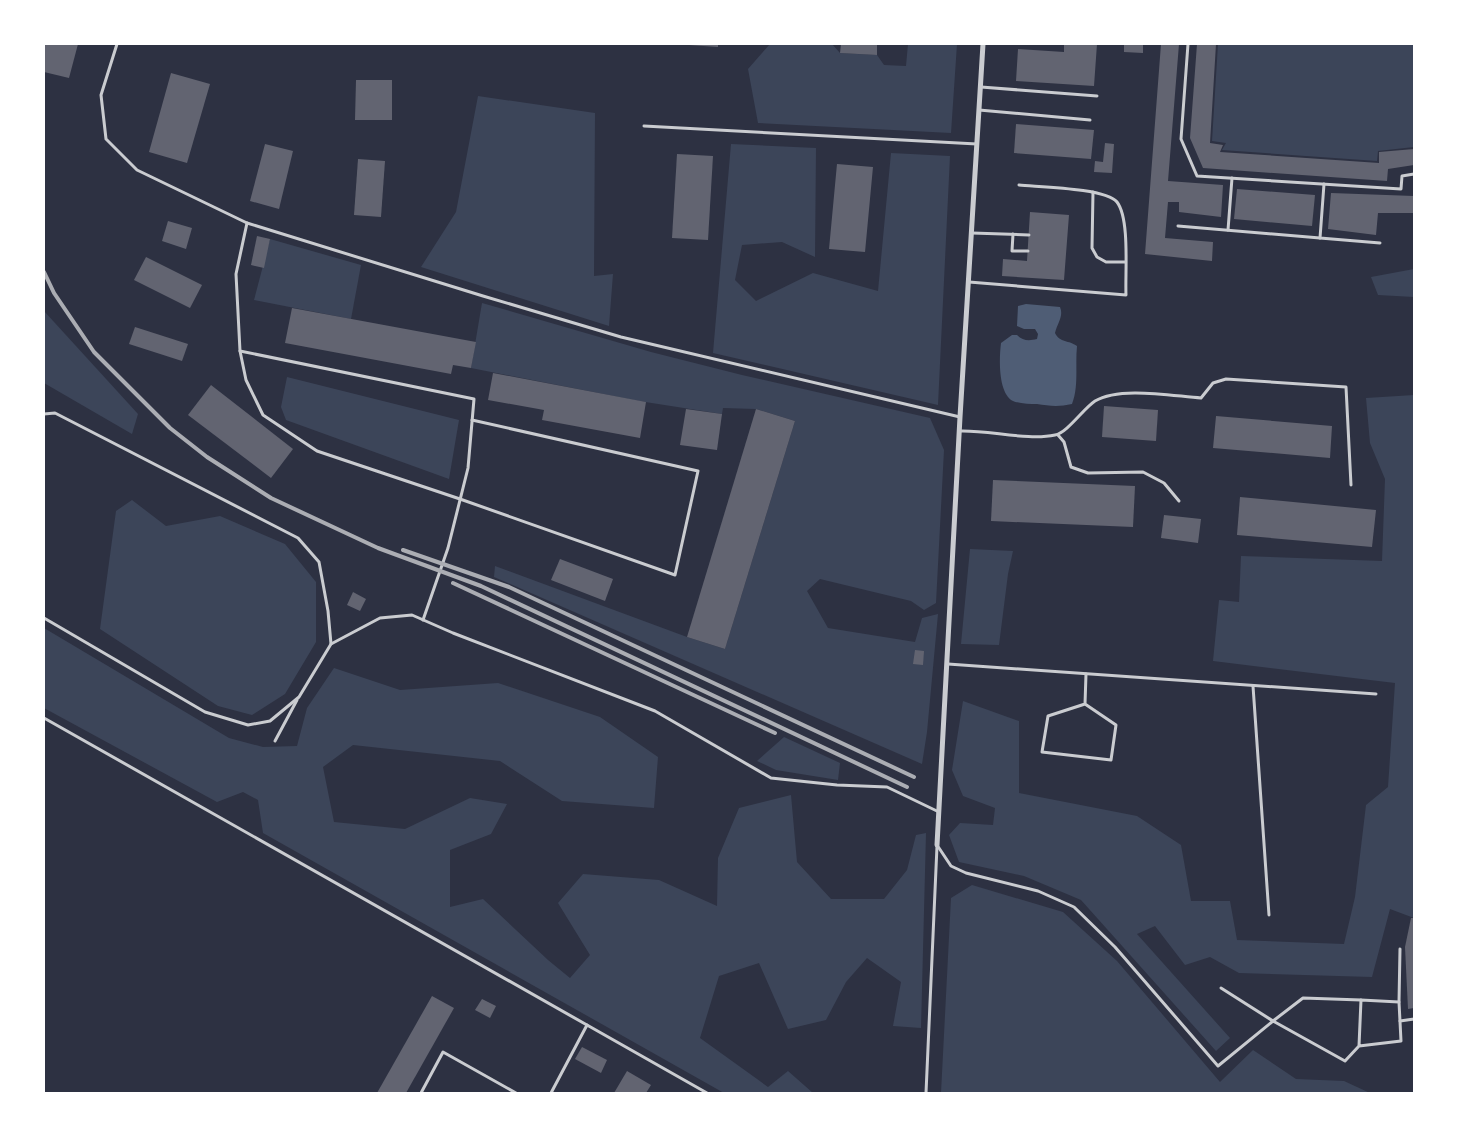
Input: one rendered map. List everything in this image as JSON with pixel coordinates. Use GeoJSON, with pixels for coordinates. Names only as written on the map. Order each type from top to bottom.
{"type":"FeatureCollection","features":[{"type":"Feature","properties":{"kind":"street"},"geometry":{"type":"LineString","coordinates":[[937,845],[960,417],[983,44]]}},
{"type":"Feature","properties":{"kind":"lane"},"geometry":{"type":"LineString","coordinates":[[117,44],[101,95],[106,139],[137,170],[247,223],[621,337],[960,417]]}},
{"type":"Feature","properties":{"kind":"lane"},"geometry":{"type":"LineString","coordinates":[[1188,44],[1181,139],[1198,176],[1401,189],[1402,176],[1414,174]]}},
{"type":"Feature","properties":{"kind":"lane"},"geometry":{"type":"LineString","coordinates":[[980,87],[1097,96]]}},
{"type":"Feature","properties":{"kind":"lane"},"geometry":{"type":"LineString","coordinates":[[979,110],[1090,120]]}},
{"type":"Feature","properties":{"kind":"lane"},"geometry":{"type":"LineString","coordinates":[[644,126],[977,144]]}},
{"type":"Feature","properties":{"kind":"lane"},"geometry":{"type":"LineString","coordinates":[[1228,230],[1232,178]]}},
{"type":"Feature","properties":{"kind":"lane"},"geometry":{"type":"LineString","coordinates":[[1320,238],[1324,184]]}},
{"type":"Feature","properties":{"kind":"lane"},"geometry":{"type":"LineString","coordinates":[[969,282],[1126,294],[1125,224],[1117,202],[1107,196],[1093,192],[1019,185]]}},
{"type":"Feature","properties":{"kind":"lane"},"geometry":{"type":"LineString","coordinates":[[1093,192],[1092,248],[1097,257],[1106,262],[1125,262]]}},
{"type":"Feature","properties":{"kind":"lane"},"geometry":{"type":"LineString","coordinates":[[247,223],[236,274],[240,351],[246,380],[263,414],[317,451],[675,574],[698,471],[472,420]]}},
{"type":"Feature","properties":{"kind":"lane"},"geometry":{"type":"LineString","coordinates":[[1178,226],[1380,243]]}},
{"type":"Feature","properties":{"kind":"lane"},"geometry":{"type":"LineString","coordinates":[[971,233],[1029,235]]}},
{"type":"Feature","properties":{"kind":"lane"},"geometry":{"type":"LineString","coordinates":[[1013,234],[1012,251],[1028,251]]}},
{"type":"Feature","properties":{"kind":"lane"},"geometry":{"type":"LineString","coordinates":[[240,351],[474,398],[468,468],[448,548],[422,620]]}},
{"type":"Feature","properties":{"kind":"lane"},"geometry":{"type":"LineString","coordinates":[[960,431],[975,430],[1043,438],[1058,435],[1095,401],[1111,394],[1128,393],[1201,398],[1213,383],[1226,379],[1346,387],[1351,485]]}},
{"type":"Feature","properties":{"kind":"lane"},"geometry":{"type":"LineString","coordinates":[[44,414],[55,413],[298,538],[319,562],[328,611],[331,644]]}},
{"type":"Feature","properties":{"kind":"lane"},"geometry":{"type":"LineString","coordinates":[[1058,435],[1064,442],[1072,467],[1088,474],[1143,472],[1164,483],[1180,501]]}},
{"type":"Feature","properties":{"kind":"lane"},"geometry":{"type":"LineString","coordinates":[[275,741],[331,644],[380,618],[412,615],[453,634],[655,711],[771,778],[887,787],[939,812]]}},
{"type":"Feature","properties":{"kind":"lane"},"geometry":{"type":"LineString","coordinates":[[44,618],[205,712],[248,725],[270,720],[299,697]]}},
{"type":"Feature","properties":{"kind":"lane"},"geometry":{"type":"LineString","coordinates":[[948,664],[1376,694]]}},
{"type":"Feature","properties":{"kind":"lane"},"geometry":{"type":"LineString","coordinates":[[1084,704],[1086,674]]}},
{"type":"Feature","properties":{"kind":"lane"},"geometry":{"type":"LineString","coordinates":[[1253,686],[1269,915]]}},
{"type":"Feature","properties":{"kind":"lane"},"geometry":{"type":"LineString","coordinates":[[1084,704],[1116,725],[1111,760],[1042,752],[1048,716],[1084,704]]}},
{"type":"Feature","properties":{"kind":"lane"},"geometry":{"type":"LineString","coordinates":[[44,718],[708,1093]]}},
{"type":"Feature","properties":{"kind":"lane"},"geometry":{"type":"LineString","coordinates":[[937,845],[951,866],[966,873],[1038,891],[1074,907],[1115,946],[1218,1066],[1303,998],[1400,1002]]}},
{"type":"Feature","properties":{"kind":"lane"},"geometry":{"type":"LineString","coordinates":[[926,1093],[937,845]]}},
{"type":"Feature","properties":{"kind":"lane"},"geometry":{"type":"LineString","coordinates":[[1221,988],[1273,1021],[1345,1061],[1359,1046],[1401,1041],[1400,949]]}},
{"type":"Feature","properties":{"kind":"lane"},"geometry":{"type":"LineString","coordinates":[[1359,1046],[1360,1000]]}},
{"type":"Feature","properties":{"kind":"lane"},"geometry":{"type":"LineString","coordinates":[[1400,1021],[1414,1019]]}},
{"type":"Feature","properties":{"kind":"lane"},"geometry":{"type":"LineString","coordinates":[[551,1093],[586,1025]]}},
{"type":"Feature","properties":{"kind":"lane"},"geometry":{"type":"LineString","coordinates":[[421,1093],[444,1052],[516,1093]]}},
{"type":"Feature","properties":{"kind":"shaded area"},"geometry":{"type":"Polygon","coordinates":[[[770,44],[832,44],[840,53],[877,55],[884,65],[906,66],[908,44],[957,44],[951,133],[758,123],[748,69],[770,44]]]}},
{"type":"Feature","properties":{"kind":"shaded area"},"geometry":{"type":"Polygon","coordinates":[[[1218,44],[1414,44],[1414,147],[1378,151],[1377,161],[1222,150],[1226,143],[1212,141],[1218,44]]]}},
{"type":"Feature","properties":{"kind":"shaded area"},"geometry":{"type":"Polygon","coordinates":[[[478,96],[595,113],[594,276],[613,274],[609,326],[421,267],[456,212],[478,96]]]}},
{"type":"Feature","properties":{"kind":"shaded area"},"geometry":{"type":"Polygon","coordinates":[[[731,144],[816,148],[815,257],[782,242],[742,245],[735,280],[756,301],[813,273],[878,291],[891,153],[950,156],[938,405],[713,353],[731,144]]]}},
{"type":"Feature","properties":{"kind":"shaded area"},"geometry":{"type":"Polygon","coordinates":[[[270,239],[361,265],[351,319],[254,300],[270,239]]]}},
{"type":"Feature","properties":{"kind":"shaded area"},"geometry":{"type":"Polygon","coordinates":[[[1414,269],[1414,297],[1378,295],[1371,277],[1414,269]]]}},
{"type":"Feature","properties":{"kind":"shaded area"},"geometry":{"type":"Polygon","coordinates":[[[482,303],[651,352],[930,418],[944,450],[936,603],[924,610],[911,601],[820,579],[807,591],[828,628],[915,642],[922,618],[938,614],[927,732],[922,764],[494,577],[495,566],[687,637],[725,649],[795,421],[756,409],[723,408],[722,414],[639,401],[471,368],[482,303]]]}},
{"type":"Feature","properties":{"kind":"shaded area"},"geometry":{"type":"Polygon","coordinates":[[[1026,304],[1060,307],[1061,317],[1055,333],[1062,340],[1077,346],[1076,383],[1072,404],[1054,406],[1019,403],[1008,397],[1005,391],[1000,366],[1001,343],[1012,335],[1017,335],[1026,340],[1037,339],[1038,334],[1035,329],[1024,329],[1017,326],[1018,306],[1026,304]]]}},
{"type":"Feature","properties":{"kind":"shaded area"},"geometry":{"type":"Polygon","coordinates":[[[44,311],[138,414],[132,434],[44,383],[44,311]]]}},
{"type":"Feature","properties":{"kind":"shaded area"},"geometry":{"type":"Polygon","coordinates":[[[287,377],[459,420],[449,479],[286,420],[281,407],[287,377]]]}},
{"type":"Feature","properties":{"kind":"shaded area"},"geometry":{"type":"Polygon","coordinates":[[[1414,395],[1414,918],[1390,909],[1372,977],[1239,973],[1210,957],[1185,965],[1155,926],[1137,934],[1230,1038],[1216,1051],[1081,900],[1024,876],[959,862],[949,835],[960,823],[993,825],[995,808],[963,796],[952,770],[963,701],[1019,721],[1019,793],[1137,816],[1181,845],[1191,901],[1230,901],[1237,940],[1344,944],[1355,897],[1366,805],[1388,787],[1395,683],[1213,661],[1219,600],[1239,602],[1241,556],[1382,561],[1385,479],[1370,443],[1366,398],[1414,395]]]}},
{"type":"Feature","properties":{"kind":"shaded area"},"geometry":{"type":"Polygon","coordinates":[[[132,500],[166,526],[220,516],[285,544],[316,582],[316,642],[285,694],[252,715],[218,706],[100,629],[116,511],[132,500]]]}},
{"type":"Feature","properties":{"kind":"shaded area"},"geometry":{"type":"Polygon","coordinates":[[[970,549],[1013,551],[1008,574],[999,645],[961,644],[970,549]]]}},
{"type":"Feature","properties":{"kind":"shaded area"},"geometry":{"type":"Polygon","coordinates":[[[44,628],[229,738],[263,747],[297,746],[307,708],[334,668],[400,690],[498,683],[600,717],[658,757],[654,808],[562,801],[500,761],[353,745],[323,767],[334,822],[405,829],[470,798],[507,804],[491,834],[450,850],[450,907],[483,899],[570,978],[590,955],[558,903],[583,874],[659,880],[717,906],[718,858],[739,808],[791,795],[797,862],[831,899],[884,899],[907,870],[916,835],[926,833],[921,1028],[893,1026],[901,982],[867,958],[846,982],[826,1020],[788,1029],[759,963],[719,976],[700,1038],[768,1087],[788,1071],[813,1093],[724,1093],[263,833],[258,800],[243,792],[217,802],[44,708],[44,628]]]}},
{"type":"Feature","properties":{"kind":"shaded area"},"geometry":{"type":"Polygon","coordinates":[[[784,737],[840,763],[838,780],[776,770],[757,761],[784,737]]]}},
{"type":"Feature","properties":{"kind":"shaded area"},"geometry":{"type":"Polygon","coordinates":[[[972,885],[1063,912],[1117,961],[1220,1082],[1253,1050],[1296,1079],[1344,1081],[1370,1093],[941,1093],[951,898],[972,885]]]}},
{"type":"Feature","properties":{"kind":"building"},"geometry":{"type":"Polygon","coordinates":[[[44,44],[78,44],[69,78],[44,72],[44,44]]]}},
{"type":"Feature","properties":{"kind":"building"},"geometry":{"type":"Polygon","coordinates":[[[718,44],[718,47],[689,45],[718,44]]]}},
{"type":"Feature","properties":{"kind":"building"},"geometry":{"type":"Polygon","coordinates":[[[841,44],[877,44],[877,55],[840,53],[841,44]]]}},
{"type":"Feature","properties":{"kind":"building"},"geometry":{"type":"Polygon","coordinates":[[[1064,44],[1097,44],[1094,86],[1016,81],[1018,49],[1064,52],[1064,44]]]}},
{"type":"Feature","properties":{"kind":"building"},"geometry":{"type":"Polygon","coordinates":[[[1124,44],[1143,44],[1143,53],[1124,52],[1124,44]]]}},
{"type":"Feature","properties":{"kind":"building"},"geometry":{"type":"Polygon","coordinates":[[[1161,44],[1179,44],[1168,181],[1223,185],[1221,217],[1179,212],[1179,202],[1168,202],[1165,238],[1213,242],[1212,261],[1145,254],[1161,44]]]}},
{"type":"Feature","properties":{"kind":"building"},"geometry":{"type":"Polygon","coordinates":[[[1197,44],[1216,44],[1210,143],[1223,145],[1220,152],[1379,163],[1379,152],[1414,149],[1414,165],[1388,169],[1387,181],[1203,168],[1190,138],[1197,44]]]}},
{"type":"Feature","properties":{"kind":"building"},"geometry":{"type":"Polygon","coordinates":[[[171,73],[210,84],[187,163],[149,152],[171,73]]]}},
{"type":"Feature","properties":{"kind":"building"},"geometry":{"type":"Polygon","coordinates":[[[356,80],[392,80],[392,120],[355,120],[356,80]]]}},
{"type":"Feature","properties":{"kind":"building"},"geometry":{"type":"Polygon","coordinates":[[[1016,124],[1094,130],[1091,159],[1014,153],[1016,124]]]}},
{"type":"Feature","properties":{"kind":"building"},"geometry":{"type":"Polygon","coordinates":[[[1105,143],[1114,144],[1112,173],[1094,172],[1095,161],[1103,162],[1105,143]]]}},
{"type":"Feature","properties":{"kind":"building"},"geometry":{"type":"Polygon","coordinates":[[[265,144],[293,151],[279,209],[250,201],[265,144]]]}},
{"type":"Feature","properties":{"kind":"building"},"geometry":{"type":"Polygon","coordinates":[[[677,154],[713,156],[708,240],[672,238],[677,154]]]}},
{"type":"Feature","properties":{"kind":"building"},"geometry":{"type":"Polygon","coordinates":[[[358,159],[385,161],[381,217],[354,215],[358,159]]]}},
{"type":"Feature","properties":{"kind":"building"},"geometry":{"type":"Polygon","coordinates":[[[837,164],[873,167],[865,252],[829,249],[837,164]]]}},
{"type":"Feature","properties":{"kind":"building"},"geometry":{"type":"Polygon","coordinates":[[[1237,189],[1315,195],[1312,226],[1234,219],[1237,189]]]}},
{"type":"Feature","properties":{"kind":"building"},"geometry":{"type":"Polygon","coordinates":[[[1331,193],[1414,196],[1414,213],[1378,213],[1376,235],[1328,229],[1331,193]]]}},
{"type":"Feature","properties":{"kind":"building"},"geometry":{"type":"Polygon","coordinates":[[[1030,212],[1069,215],[1064,280],[1002,276],[1003,259],[1027,261],[1030,212]]]}},
{"type":"Feature","properties":{"kind":"building"},"geometry":{"type":"Polygon","coordinates":[[[168,221],[192,228],[186,249],[162,241],[168,221]]]}},
{"type":"Feature","properties":{"kind":"building"},"geometry":{"type":"Polygon","coordinates":[[[257,236],[270,239],[264,268],[251,265],[257,236]]]}},
{"type":"Feature","properties":{"kind":"building"},"geometry":{"type":"Polygon","coordinates":[[[146,257],[202,285],[190,308],[134,280],[146,257]]]}},
{"type":"Feature","properties":{"kind":"building"},"geometry":{"type":"Polygon","coordinates":[[[292,308],[476,342],[471,368],[453,365],[451,374],[285,343],[292,308]]]}},
{"type":"Feature","properties":{"kind":"building"},"geometry":{"type":"Polygon","coordinates":[[[135,327],[188,344],[182,361],[129,344],[135,327]]]}},
{"type":"Feature","properties":{"kind":"building"},"geometry":{"type":"Polygon","coordinates":[[[493,373],[646,402],[640,438],[542,420],[544,410],[488,400],[493,373]]]}},
{"type":"Feature","properties":{"kind":"building"},"geometry":{"type":"Polygon","coordinates":[[[211,385],[293,449],[271,478],[188,415],[211,385]]]}},
{"type":"Feature","properties":{"kind":"building"},"geometry":{"type":"Polygon","coordinates":[[[1104,406],[1158,410],[1156,441],[1102,437],[1104,406]]]}},
{"type":"Feature","properties":{"kind":"building"},"geometry":{"type":"Polygon","coordinates":[[[686,409],[722,414],[717,450],[680,445],[686,409]]]}},
{"type":"Feature","properties":{"kind":"building"},"geometry":{"type":"Polygon","coordinates":[[[756,409],[795,421],[725,649],[687,637],[756,409]]]}},
{"type":"Feature","properties":{"kind":"building"},"geometry":{"type":"Polygon","coordinates":[[[1216,416],[1332,426],[1330,458],[1213,448],[1216,416]]]}},
{"type":"Feature","properties":{"kind":"building"},"geometry":{"type":"Polygon","coordinates":[[[993,480],[1135,486],[1133,527],[991,521],[993,480]]]}},
{"type":"Feature","properties":{"kind":"building"},"geometry":{"type":"Polygon","coordinates":[[[1240,497],[1376,510],[1372,547],[1237,535],[1240,497]]]}},
{"type":"Feature","properties":{"kind":"building"},"geometry":{"type":"Polygon","coordinates":[[[1164,515],[1201,519],[1198,543],[1161,538],[1164,515]]]}},
{"type":"Feature","properties":{"kind":"building"},"geometry":{"type":"Polygon","coordinates":[[[560,559],[613,579],[605,601],[551,580],[560,559]]]}},
{"type":"Feature","properties":{"kind":"building"},"geometry":{"type":"Polygon","coordinates":[[[353,592],[366,599],[360,611],[347,605],[353,592]]]}},
{"type":"Feature","properties":{"kind":"building"},"geometry":{"type":"Polygon","coordinates":[[[915,650],[924,651],[923,665],[913,664],[915,650]]]}},
{"type":"Feature","properties":{"kind":"building"},"geometry":{"type":"Polygon","coordinates":[[[1411,918],[1414,918],[1414,1008],[1408,1009],[1405,947],[1411,918]]]}},
{"type":"Feature","properties":{"kind":"building"},"geometry":{"type":"Polygon","coordinates":[[[432,996],[454,1008],[406,1093],[377,1093],[432,996]]]}},
{"type":"Feature","properties":{"kind":"building"},"geometry":{"type":"Polygon","coordinates":[[[482,999],[496,1006],[490,1018],[475,1010],[482,999]]]}},
{"type":"Feature","properties":{"kind":"building"},"geometry":{"type":"Polygon","coordinates":[[[582,1047],[607,1060],[601,1073],[575,1059],[582,1047]]]}},
{"type":"Feature","properties":{"kind":"building"},"geometry":{"type":"Polygon","coordinates":[[[627,1071],[651,1085],[646,1093],[614,1093],[627,1071]]]}},
{"type":"Feature","properties":{"kind":"railway"},"geometry":{"type":"LineString","coordinates":[[44,272],[54,293],[94,352],[170,428],[207,457],[271,498],[378,548],[481,586],[907,787]]}},
{"type":"Feature","properties":{"kind":"railway"},"geometry":{"type":"LineString","coordinates":[[403,550],[509,587],[914,777]]}},
{"type":"Feature","properties":{"kind":"railway"},"geometry":{"type":"LineString","coordinates":[[453,583],[775,733]]}}]}
